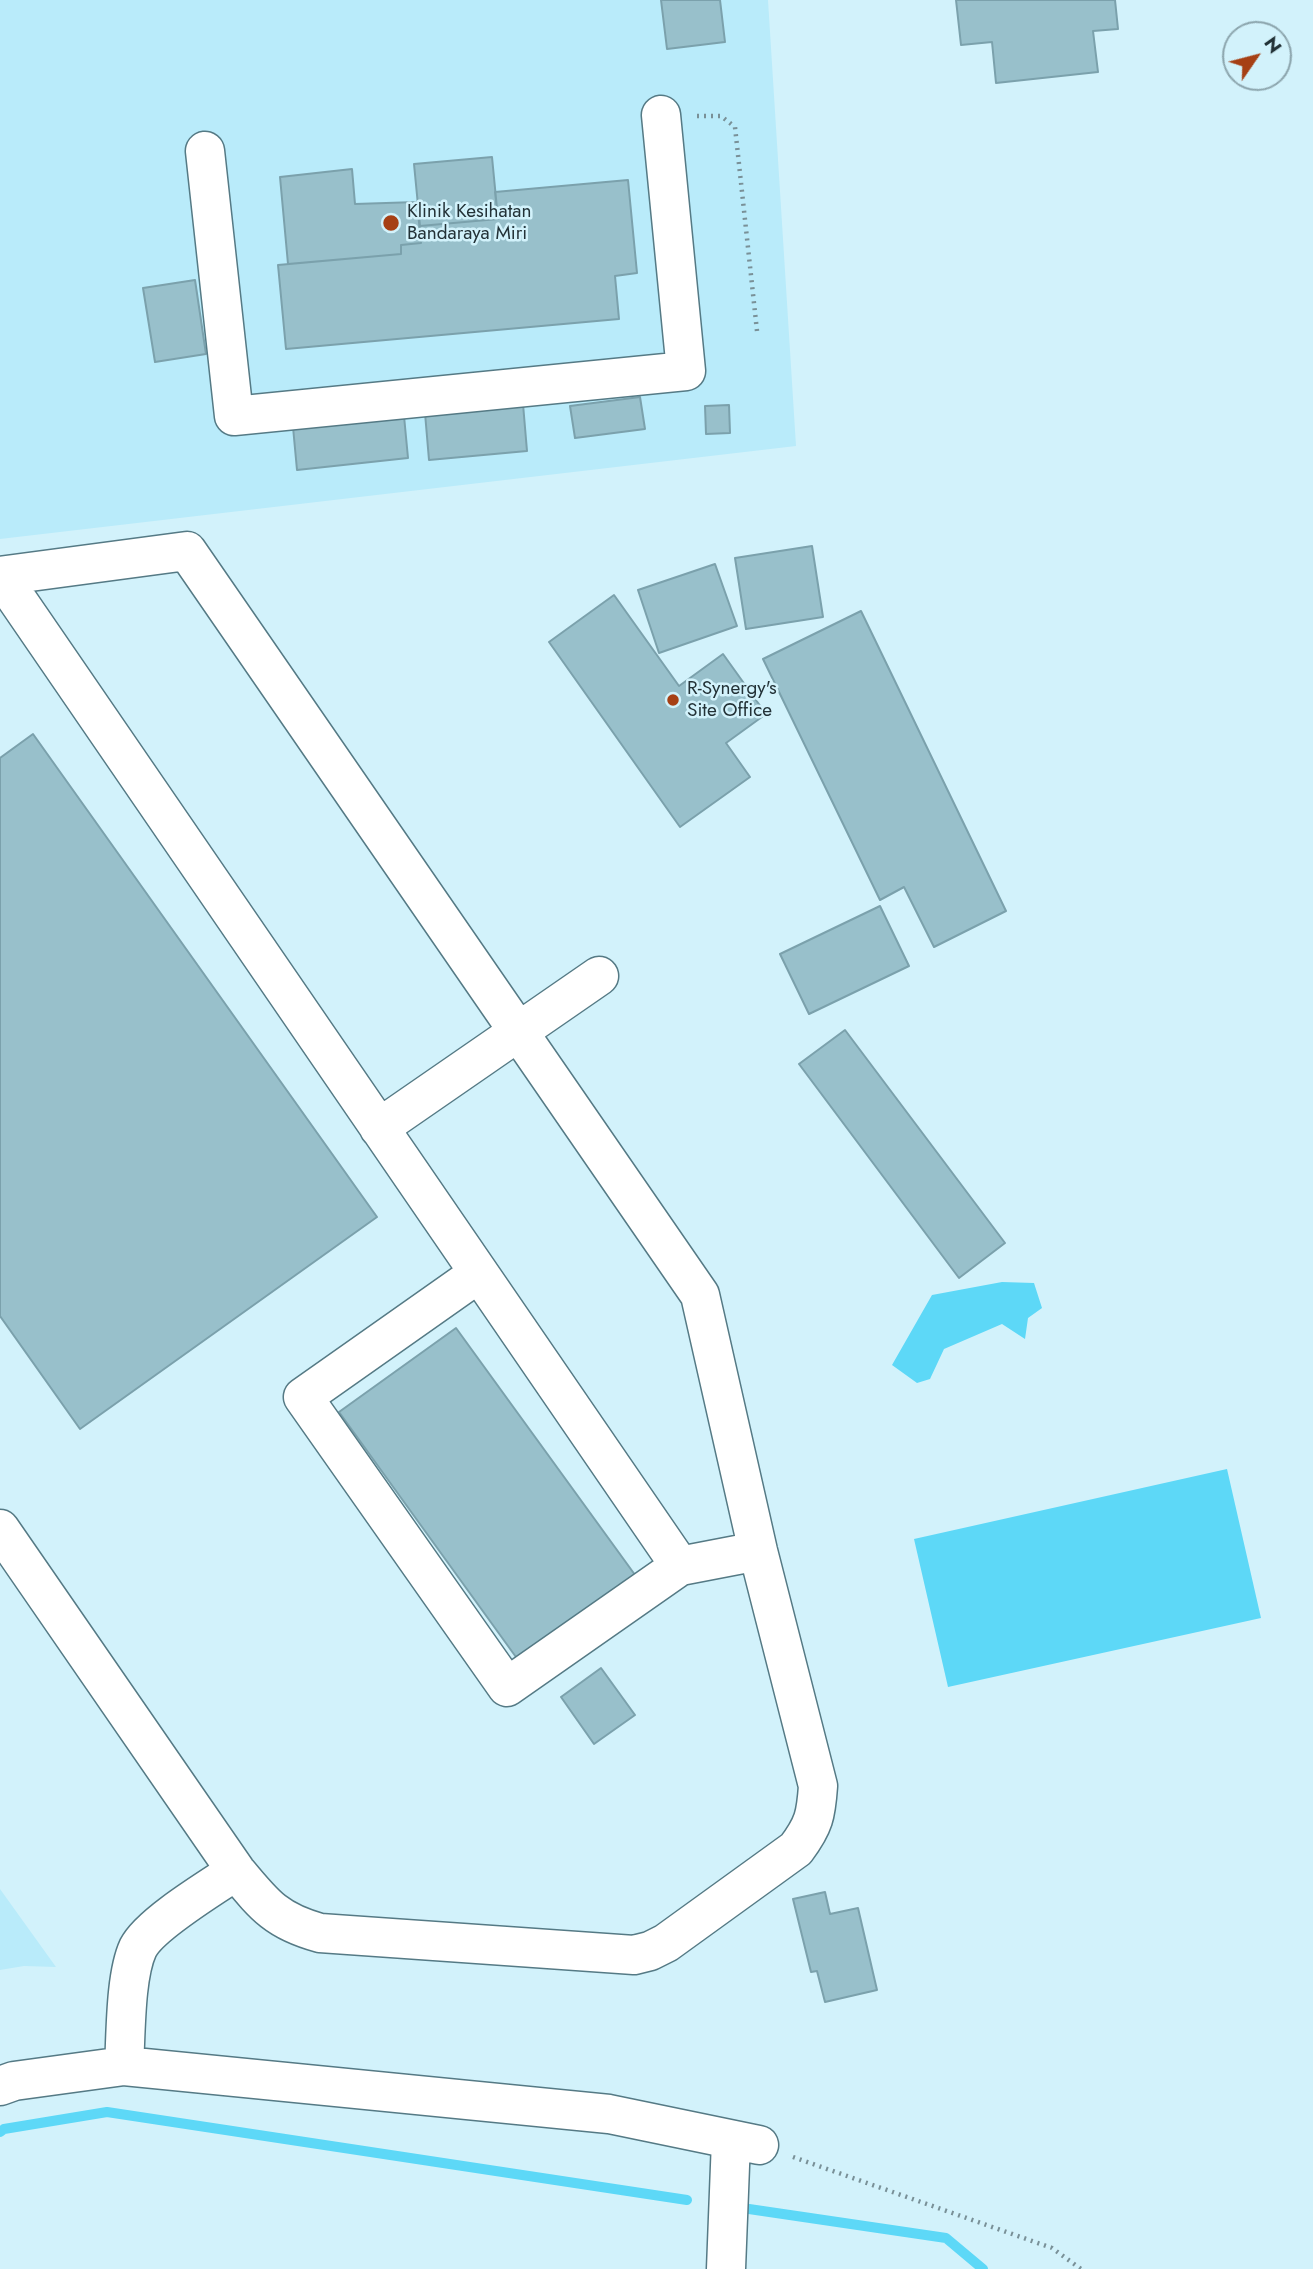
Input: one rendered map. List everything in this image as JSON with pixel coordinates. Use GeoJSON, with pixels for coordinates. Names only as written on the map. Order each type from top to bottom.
{"type":"FeatureCollection","features":[{"type":"Feature","properties":{"kind":"street"},"geometry":{"type":"LineString","coordinates":[[205,151],[234,416],[685,371],[661,115]]}},
{"type":"Feature","properties":{"kind":"street"},"geometry":{"type":"LineString","coordinates":[[0,1529],[236,1871],[268,1909],[295,1926],[320,1933],[634,1955],[666,1943],[796,1849],[811,1829],[818,1786],[758,1550],[700,1295],[187,551],[1,576],[680,1566]]}},
{"type":"Feature","properties":{"kind":"street"},"geometry":{"type":"LineString","coordinates":[[379,1128],[599,975]]}},
{"type":"Feature","properties":{"kind":"street"},"geometry":{"type":"LineString","coordinates":[[479,1273],[303,1397],[507,1687],[680,1566],[758,1550]]}},
{"type":"Feature","properties":{"kind":"street"},"geometry":{"type":"LineString","coordinates":[[124,2066],[132,1965],[139,1945],[157,1927],[236,1871]]}},
{"type":"Feature","properties":{"kind":"street"},"geometry":{"type":"LineString","coordinates":[[0,2086],[14,2081],[124,2066],[610,2115],[745,2143],[726,2269]]}},
{"type":"Feature","properties":{"kind":"path"},"geometry":{"type":"LineString","coordinates":[[661,115],[721,117],[735,127],[757,331]]}},
{"type":"Feature","properties":{"kind":"path"},"geometry":{"type":"LineString","coordinates":[[745,2143],[1052,2248],[1081,2269]]}},
{"type":"Feature","properties":{"kind":"shaded area","name":"Klinik Kesihatan Bandaraya Miri"},"geometry":{"type":"Polygon","coordinates":[[[0,0],[768,0],[796,446],[0,539],[0,0]]]}},
{"type":"Feature","properties":{"kind":"shaded area"},"geometry":{"type":"Polygon","coordinates":[[[0,1889],[56,1967],[24,1966],[0,1970],[0,1889]]]}},
{"type":"Feature","properties":{"kind":"water"},"geometry":{"type":"Polygon","coordinates":[[[1002,1282],[1034,1283],[1042,1308],[1028,1318],[1025,1339],[1002,1324],[944,1349],[930,1379],[917,1383],[892,1365],[932,1295],[1002,1282]]]}},
{"type":"Feature","properties":{"kind":"water"},"geometry":{"type":"Polygon","coordinates":[[[1227,1469],[1261,1618],[948,1687],[914,1539],[1227,1469]]]}},
{"type":"Feature","properties":{"kind":"building"},"geometry":{"type":"Polygon","coordinates":[[[661,0],[720,0],[725,42],[667,49],[661,0]]]}},
{"type":"Feature","properties":{"kind":"building"},"geometry":{"type":"Polygon","coordinates":[[[956,0],[1115,0],[1118,29],[1093,31],[1098,72],[996,83],[992,42],[961,45],[956,0]]]}},
{"type":"Feature","properties":{"kind":"building"},"geometry":{"type":"Polygon","coordinates":[[[492,157],[498,219],[420,226],[414,164],[492,157]]]}},
{"type":"Feature","properties":{"kind":"building"},"geometry":{"type":"Polygon","coordinates":[[[352,169],[355,204],[417,202],[421,243],[401,245],[401,254],[288,264],[280,177],[352,169]]]}},
{"type":"Feature","properties":{"kind":"building"},"geometry":{"type":"Polygon","coordinates":[[[628,180],[637,273],[615,276],[619,319],[286,349],[278,265],[401,254],[401,245],[421,243],[420,226],[498,219],[495,192],[628,180]]]}},
{"type":"Feature","properties":{"kind":"building"},"geometry":{"type":"Polygon","coordinates":[[[195,280],[206,354],[155,362],[143,288],[195,280]]]}},
{"type":"Feature","properties":{"kind":"building"},"geometry":{"type":"Polygon","coordinates":[[[640,397],[645,429],[575,438],[570,406],[640,397]]]}},
{"type":"Feature","properties":{"kind":"building"},"geometry":{"type":"Polygon","coordinates":[[[523,404],[527,451],[429,460],[425,413],[523,404]]]}},
{"type":"Feature","properties":{"kind":"building"},"geometry":{"type":"Polygon","coordinates":[[[729,405],[730,433],[706,434],[705,406],[729,405]]]}},
{"type":"Feature","properties":{"kind":"building"},"geometry":{"type":"Polygon","coordinates":[[[404,416],[408,458],[297,470],[293,427],[404,416]]]}},
{"type":"Feature","properties":{"kind":"building"},"geometry":{"type":"Polygon","coordinates":[[[812,546],[823,617],[746,629],[735,558],[812,546]]]}},
{"type":"Feature","properties":{"kind":"building"},"geometry":{"type":"Polygon","coordinates":[[[715,564],[737,626],[659,653],[638,590],[715,564]]]}},
{"type":"Feature","properties":{"kind":"building","name":"R-Synergy's Site Office"},"geometry":{"type":"Polygon","coordinates":[[[614,595],[679,686],[723,654],[766,714],[726,743],[750,777],[680,827],[549,642],[614,595]]]}},
{"type":"Feature","properties":{"kind":"building"},"geometry":{"type":"Polygon","coordinates":[[[861,611],[1006,911],[934,947],[904,887],[880,900],[763,659],[861,611]]]}},
{"type":"Feature","properties":{"kind":"building"},"geometry":{"type":"Polygon","coordinates":[[[33,734],[377,1217],[80,1429],[0,1316],[0,758],[33,734]]]}},
{"type":"Feature","properties":{"kind":"building"},"geometry":{"type":"Polygon","coordinates":[[[880,906],[909,966],[809,1014],[780,954],[880,906]]]}},
{"type":"Feature","properties":{"kind":"building"},"geometry":{"type":"Polygon","coordinates":[[[845,1030],[1005,1243],[959,1278],[799,1064],[845,1030]]]}},
{"type":"Feature","properties":{"kind":"building"},"geometry":{"type":"Polygon","coordinates":[[[456,1328],[638,1579],[521,1664],[339,1412],[456,1328]]]}},
{"type":"Feature","properties":{"kind":"building"},"geometry":{"type":"Polygon","coordinates":[[[601,1668],[635,1715],[594,1744],[561,1697],[601,1668]]]}},
{"type":"Feature","properties":{"kind":"building"},"geometry":{"type":"Polygon","coordinates":[[[825,1892],[830,1914],[858,1908],[877,1990],[825,2002],[817,1971],[811,1972],[793,1899],[825,1892]]]}},
{"type":"Feature","properties":{"kind":"waterway"},"geometry":{"type":"LineString","coordinates":[[0,2132],[4,2129],[107,2112],[687,2200]]}},
{"type":"Feature","properties":{"kind":"waterway"},"geometry":{"type":"LineString","coordinates":[[749,2209],[946,2238],[983,2269]]}},
{"type":"Feature","properties":{"kind":"place","name":"Klinik Kesihatan Bandaraya Miri"},"geometry":{"type":"Point","coordinates":[391,223]}},
{"type":"Feature","properties":{"kind":"place","name":"R-Synergy's Site Office"},"geometry":{"type":"Point","coordinates":[673,700]}}]}
